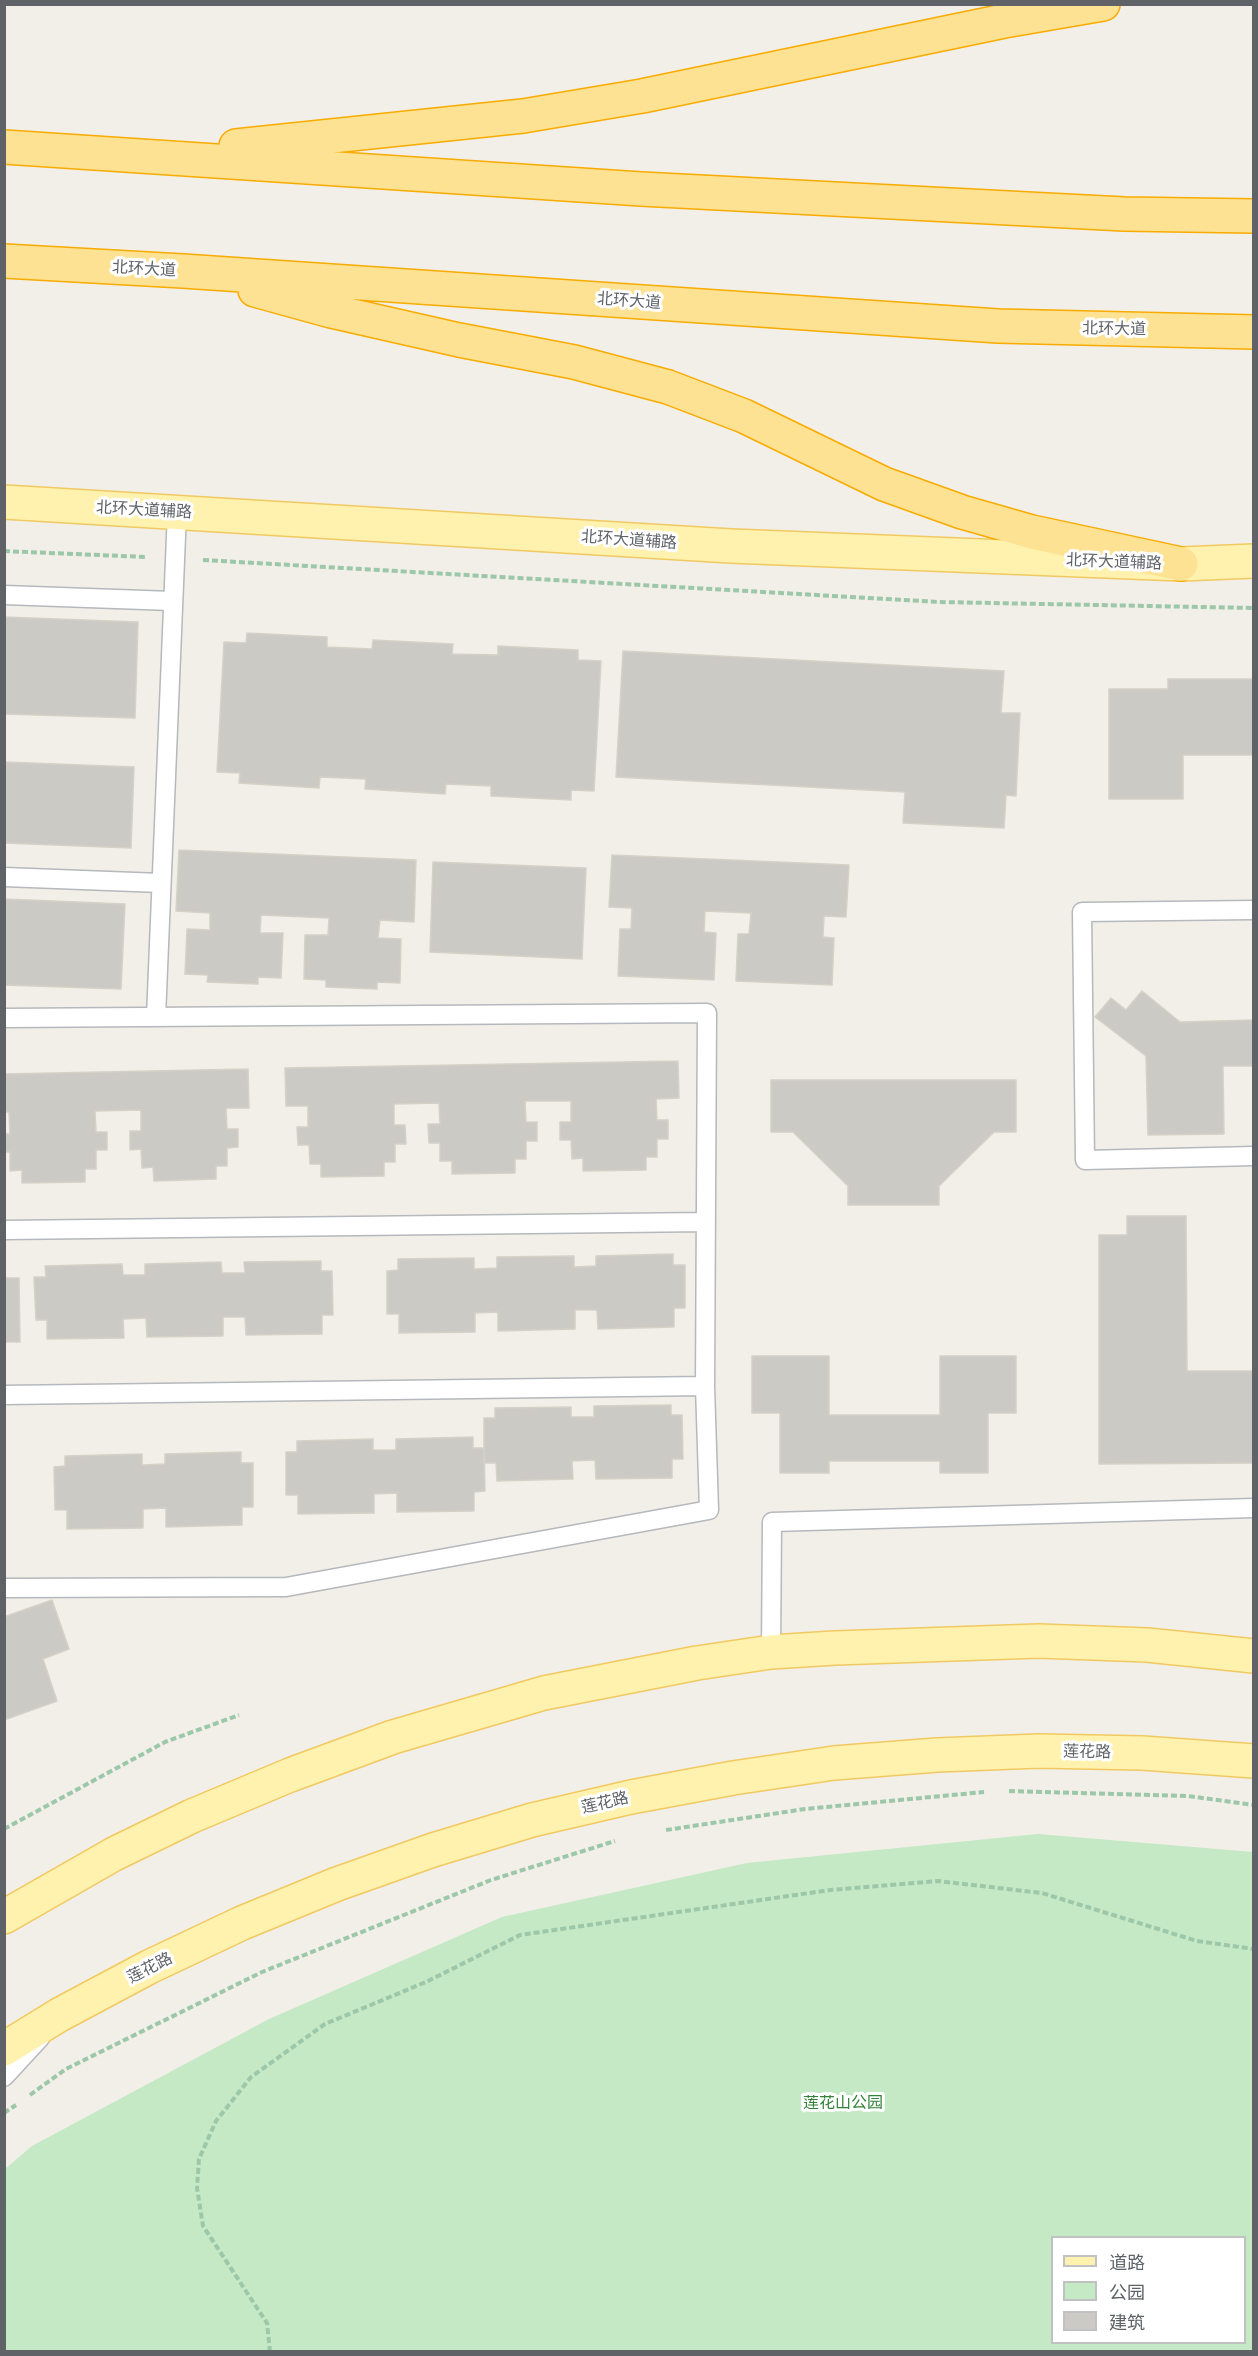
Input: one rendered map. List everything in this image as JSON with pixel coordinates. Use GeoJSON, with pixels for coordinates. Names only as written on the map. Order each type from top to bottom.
{"type":"FeatureCollection","features":[{"type":"Feature","properties":{"kind":"highway"},"geometry":{"type":"LineString","coordinates":[[147,155],[534,114],[642,96],[1004,21],[1103,4]]}},
{"type":"Feature","properties":{"kind":"highway"},"geometry":{"type":"LineString","coordinates":[[4,147],[641,189],[1124,214],[1254,216]]}},
{"type":"Feature","properties":{"kind":"highway","name":"北环大道"},"geometry":{"type":"LineString","coordinates":[[4,261],[998,326],[1254,332]]}},
{"type":"Feature","properties":{"kind":"highway"},"geometry":{"type":"LineString","coordinates":[[183,271],[331,311],[459,340],[574,362],[668,387],[744,416],[884,484],[962,512],[1032,532],[1181,564]]}},
{"type":"Feature","properties":{"kind":"main road","name":"北环大道辅路"},"geometry":{"type":"LineString","coordinates":[[4,501],[731,546],[1181,564],[1254,561]]}},
{"type":"Feature","properties":{"kind":"main road"},"geometry":{"type":"LineString","coordinates":[[4,1917],[114,1854],[192,1816],[290,1774],[393,1737],[544,1693],[697,1663],[771,1653],[923,1644],[1039,1641],[1147,1645],[1254,1656]]}},
{"type":"Feature","properties":{"kind":"main road","name":"莲花路"},"geometry":{"type":"LineString","coordinates":[[4,2049],[60,2015],[149,1967],[232,1928],[337,1884],[433,1850],[532,1820],[632,1797],[733,1778],[823,1765],[937,1755],[1039,1751],[1142,1753],[1254,1761]]}},
{"type":"Feature","properties":{"kind":"main road"},"geometry":{"type":"LineString","coordinates":[[4,1901],[42,1894]]}},
{"type":"Feature","properties":{"kind":"lane"},"geometry":{"type":"LineString","coordinates":[[156,1017],[177,512]]}},
{"type":"Feature","properties":{"kind":"lane"},"geometry":{"type":"LineString","coordinates":[[4,595],[172,601]]}},
{"type":"Feature","properties":{"kind":"lane"},"geometry":{"type":"LineString","coordinates":[[4,877],[161,883]]}},
{"type":"Feature","properties":{"kind":"lane"},"geometry":{"type":"LineString","coordinates":[[1254,910],[1082,912],[1085,1160],[1254,1156]]}},
{"type":"Feature","properties":{"kind":"lane"},"geometry":{"type":"LineString","coordinates":[[4,1018],[707,1013],[705,1386],[709,1510],[286,1587],[4,1588]]}},
{"type":"Feature","properties":{"kind":"lane"},"geometry":{"type":"LineString","coordinates":[[4,1230],[706,1222]]}},
{"type":"Feature","properties":{"kind":"lane"},"geometry":{"type":"LineString","coordinates":[[4,1395],[705,1386]]}},
{"type":"Feature","properties":{"kind":"lane"},"geometry":{"type":"LineString","coordinates":[[771,1653],[772,1522],[1254,1508]]}},
{"type":"Feature","properties":{"kind":"lane"},"geometry":{"type":"LineString","coordinates":[[4,2076],[60,2015]]}},
{"type":"Feature","properties":{"kind":"path"},"geometry":{"type":"LineString","coordinates":[[4,551],[939,602],[1254,608]]}},
{"type":"Feature","properties":{"kind":"path"},"geometry":{"type":"LineString","coordinates":[[4,1829],[165,1742],[239,1715]]}},
{"type":"Feature","properties":{"kind":"path"},"geometry":{"type":"LineString","coordinates":[[998,1791],[1188,1796],[1254,1805]]}},
{"type":"Feature","properties":{"kind":"path"},"geometry":{"type":"LineString","coordinates":[[666,1830],[805,1809],[986,1792]]}},
{"type":"Feature","properties":{"kind":"path"},"geometry":{"type":"LineString","coordinates":[[4,2113],[66,2069],[262,1972],[491,1880],[620,1839]]}},
{"type":"Feature","properties":{"kind":"path"},"geometry":{"type":"LineString","coordinates":[[270,2352],[267,2323],[203,2226],[197,2188],[199,2160],[216,2121],[250,2077],[325,2024],[426,1982],[520,1935],[830,1890],[938,1881],[1042,1893],[1197,1941],[1254,1949]]}},
{"type":"Feature","properties":{"kind":"green space","name":"莲花山公园"},"geometry":{"type":"Polygon","coordinates":[[[1038,1834],[1253,1852],[1253,2351],[5,2351],[5,2169],[32,2146],[269,2019],[502,1917],[747,1863],[1038,1834]]]}},
{"type":"Feature","properties":{"kind":"building"},"geometry":{"type":"Polygon","coordinates":[[[4,617],[138,622],[135,718],[4,714],[4,617]]]}},
{"type":"Feature","properties":{"kind":"building"},"geometry":{"type":"Polygon","coordinates":[[[247,633],[327,637],[327,647],[372,649],[373,640],[453,644],[452,654],[498,655],[498,646],[578,650],[578,660],[601,661],[594,791],[571,790],[571,800],[491,796],[491,786],[446,784],[445,794],[365,789],[366,779],[320,777],[319,788],[239,783],[240,773],[217,772],[224,642],[246,643],[247,633]]]}},
{"type":"Feature","properties":{"kind":"building"},"geometry":{"type":"Polygon","coordinates":[[[623,651],[1004,671],[1001,713],[1020,713],[1016,796],[1006,795],[1004,828],[903,823],[905,792],[616,777],[623,651]]]}},
{"type":"Feature","properties":{"kind":"building"},"geometry":{"type":"Polygon","coordinates":[[[1168,679],[1254,679],[1254,755],[1183,755],[1183,799],[1109,799],[1109,689],[1168,689],[1168,679]]]}},
{"type":"Feature","properties":{"kind":"building"},"geometry":{"type":"Polygon","coordinates":[[[4,762],[134,767],[131,848],[4,843],[4,762]]]}},
{"type":"Feature","properties":{"kind":"building"},"geometry":{"type":"Polygon","coordinates":[[[179,850],[416,860],[414,922],[380,920],[378,938],[401,939],[400,983],[377,982],[377,989],[326,987],[326,980],[304,979],[305,935],[328,935],[329,918],[261,915],[260,933],[283,933],[281,978],[258,977],[258,984],[207,982],[208,975],[185,974],[187,929],[210,930],[210,913],[176,911],[179,850]]]}},
{"type":"Feature","properties":{"kind":"building"},"geometry":{"type":"Polygon","coordinates":[[[612,855],[849,865],[846,917],[824,916],[823,937],[834,938],[832,985],[736,981],[738,934],[749,934],[751,913],[705,911],[704,932],[716,933],[714,980],[618,976],[620,929],[631,929],[632,908],[609,907],[612,855]]]}},
{"type":"Feature","properties":{"kind":"building"},"geometry":{"type":"Polygon","coordinates":[[[433,862],[586,868],[582,959],[430,952],[433,862]]]}},
{"type":"Feature","properties":{"kind":"building"},"geometry":{"type":"Polygon","coordinates":[[[4,899],[125,904],[121,989],[4,985],[4,899]]]}},
{"type":"Feature","properties":{"kind":"building"},"geometry":{"type":"Polygon","coordinates":[[[1142,991],[1180,1022],[1254,1020],[1254,1066],[1223,1066],[1224,1134],[1148,1135],[1146,1056],[1095,1017],[1111,998],[1126,1010],[1142,991]]]}},
{"type":"Feature","properties":{"kind":"building"},"geometry":{"type":"Polygon","coordinates":[[[678,1061],[679,1098],[656,1099],[657,1120],[668,1120],[668,1139],[657,1139],[657,1157],[646,1157],[646,1170],[583,1171],[583,1158],[572,1159],[571,1140],[560,1140],[560,1122],[571,1122],[571,1101],[525,1101],[526,1122],[537,1122],[537,1141],[526,1141],[526,1159],[515,1159],[515,1173],[452,1174],[452,1161],[440,1161],[440,1143],[429,1143],[428,1124],[440,1124],[439,1103],[394,1104],[394,1125],[405,1125],[406,1144],[395,1144],[395,1162],[384,1162],[384,1176],[321,1177],[321,1164],[310,1164],[309,1145],[298,1145],[297,1127],[308,1127],[308,1106],[286,1106],[285,1068],[678,1061]]]}},
{"type":"Feature","properties":{"kind":"building"},"geometry":{"type":"Polygon","coordinates":[[[248,1069],[249,1108],[226,1108],[227,1129],[238,1129],[238,1147],[227,1148],[227,1166],[216,1166],[216,1179],[154,1181],[153,1167],[142,1168],[141,1149],[130,1150],[130,1131],[141,1131],[141,1110],[95,1111],[96,1132],[107,1132],[107,1150],[96,1150],[96,1169],[85,1169],[85,1182],[22,1183],[22,1170],[10,1171],[10,1152],[4,1152],[4,1134],[10,1134],[9,1112],[4,1112],[4,1074],[248,1069]]]}},
{"type":"Feature","properties":{"kind":"building"},"geometry":{"type":"Polygon","coordinates":[[[771,1080],[1016,1080],[1016,1132],[994,1132],[939,1186],[939,1205],[848,1205],[848,1186],[793,1132],[771,1132],[771,1080]]]}},
{"type":"Feature","properties":{"kind":"building"},"geometry":{"type":"Polygon","coordinates":[[[1127,1216],[1186,1216],[1187,1371],[1254,1371],[1254,1463],[1099,1464],[1099,1235],[1127,1235],[1127,1216]]]}},
{"type":"Feature","properties":{"kind":"building"},"geometry":{"type":"Polygon","coordinates":[[[673,1254],[673,1265],[685,1265],[685,1308],[674,1308],[674,1327],[598,1329],[597,1310],[575,1310],[575,1329],[498,1331],[498,1312],[475,1313],[475,1332],[399,1333],[399,1314],[387,1314],[387,1271],[398,1270],[398,1259],[474,1258],[474,1269],[497,1268],[497,1257],[574,1256],[574,1267],[596,1266],[596,1256],[673,1254]]]}},
{"type":"Feature","properties":{"kind":"building"},"geometry":{"type":"Polygon","coordinates":[[[321,1261],[321,1271],[332,1271],[333,1315],[322,1315],[322,1334],[246,1335],[245,1317],[223,1317],[223,1336],[147,1337],[146,1318],[123,1319],[124,1338],[47,1339],[47,1320],[36,1320],[34,1277],[46,1277],[45,1266],[122,1264],[123,1275],[145,1275],[145,1264],[221,1262],[222,1273],[245,1273],[244,1262],[321,1261]]]}},
{"type":"Feature","properties":{"kind":"building"},"geometry":{"type":"Polygon","coordinates":[[[4,1278],[19,1278],[20,1342],[4,1342],[4,1278]]]}},
{"type":"Feature","properties":{"kind":"building"},"geometry":{"type":"Polygon","coordinates":[[[752,1356],[829,1356],[829,1415],[940,1415],[940,1356],[1016,1356],[1016,1413],[988,1413],[988,1473],[940,1473],[940,1461],[829,1461],[829,1473],[780,1473],[780,1413],[752,1413],[752,1356]]]}},
{"type":"Feature","properties":{"kind":"building"},"geometry":{"type":"Polygon","coordinates":[[[671,1405],[671,1415],[682,1415],[683,1459],[672,1459],[672,1478],[596,1479],[595,1460],[572,1461],[573,1479],[497,1481],[496,1463],[484,1463],[484,1418],[495,1418],[495,1408],[571,1407],[571,1417],[594,1417],[594,1406],[671,1405]]]}},
{"type":"Feature","properties":{"kind":"building"},"geometry":{"type":"Polygon","coordinates":[[[473,1437],[473,1448],[484,1448],[485,1491],[474,1492],[474,1511],[397,1512],[397,1493],[374,1494],[374,1513],[298,1514],[298,1495],[286,1495],[286,1452],[297,1452],[297,1441],[373,1439],[373,1450],[396,1450],[396,1439],[473,1437]]]}},
{"type":"Feature","properties":{"kind":"building"},"geometry":{"type":"Polygon","coordinates":[[[241,1452],[241,1463],[253,1463],[253,1507],[242,1507],[242,1525],[166,1527],[166,1508],[143,1509],[143,1528],[67,1529],[67,1510],[55,1510],[54,1467],[65,1466],[65,1456],[142,1454],[142,1465],[165,1464],[165,1454],[241,1452]]]}},
{"type":"Feature","properties":{"kind":"building"},"geometry":{"type":"Polygon","coordinates":[[[52,1600],[69,1649],[43,1659],[57,1701],[4,1720],[4,1617],[52,1600]]]}}]}
